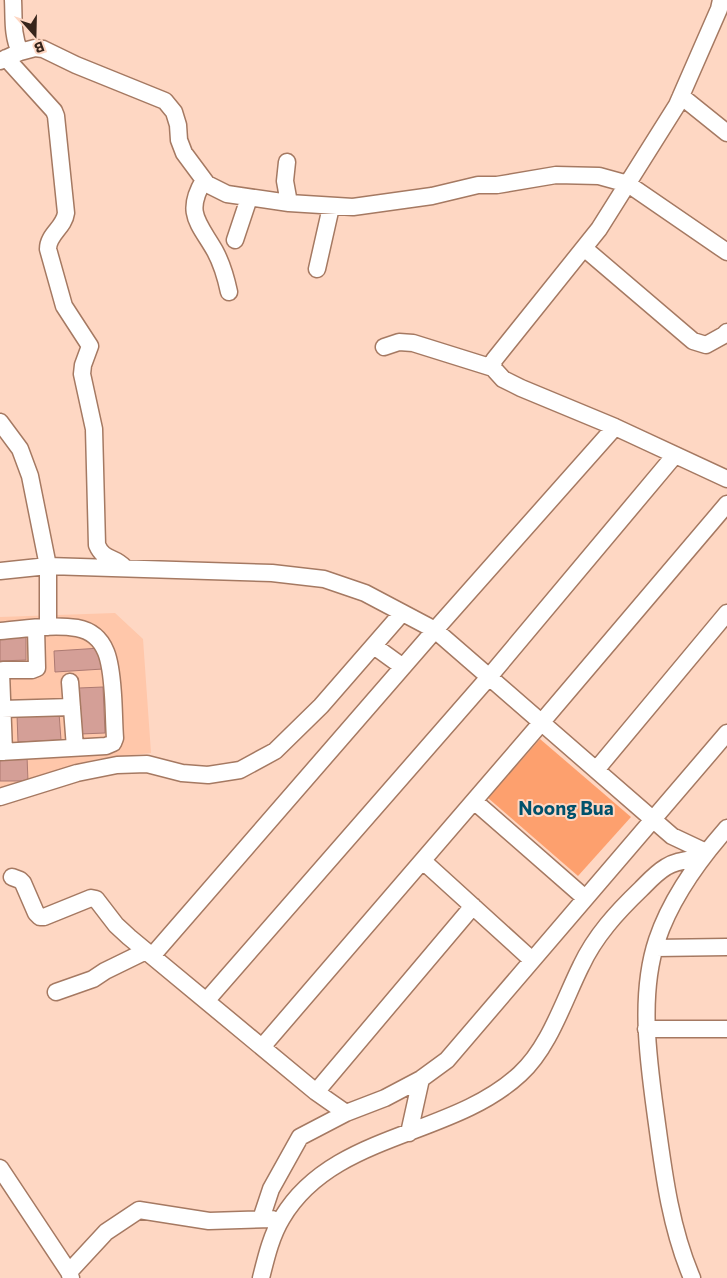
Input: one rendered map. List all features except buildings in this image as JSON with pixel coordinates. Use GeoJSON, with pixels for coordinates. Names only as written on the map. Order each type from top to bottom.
{"type":"FeatureCollection","features":[{"type":"Feature","properties":{"kind":"street"},"geometry":{"type":"LineString","coordinates":[[9,57],[15,40],[14,0]]}},
{"type":"Feature","properties":{"kind":"street"},"geometry":{"type":"LineString","coordinates":[[494,368],[494,360],[599,229],[628,184],[681,96],[721,23],[721,0]]}},
{"type":"Feature","properties":{"kind":"street"},"geometry":{"type":"LineString","coordinates":[[9,57],[35,48],[43,49],[76,65],[165,101],[174,112],[178,125],[179,140],[184,153],[212,188],[227,194],[289,203],[353,207],[432,196],[478,185],[497,185],[556,175],[599,176],[628,184],[727,252]]}},
{"type":"Feature","properties":{"kind":"street"},"geometry":{"type":"LineString","coordinates":[[9,57],[54,111],[56,116],[66,213],[65,220],[49,240],[48,249],[64,306],[90,346],[83,365],[82,374],[94,429],[97,544],[102,554],[119,562],[125,569]]}},
{"type":"Feature","properties":{"kind":"street"},"geometry":{"type":"LineString","coordinates":[[681,96],[727,134]]}},
{"type":"Feature","properties":{"kind":"street"},"geometry":{"type":"LineString","coordinates":[[287,162],[285,181],[289,203]]}},
{"type":"Feature","properties":{"kind":"street"},"geometry":{"type":"LineString","coordinates":[[204,180],[196,193],[196,220],[219,260],[229,292]]}},
{"type":"Feature","properties":{"kind":"street"},"geometry":{"type":"LineString","coordinates":[[235,240],[249,198]]}},
{"type":"Feature","properties":{"kind":"street"},"geometry":{"type":"LineString","coordinates":[[317,269],[331,207]]}},
{"type":"Feature","properties":{"kind":"street"},"geometry":{"type":"LineString","coordinates":[[584,248],[692,341],[706,344],[727,332]]}},
{"type":"Feature","properties":{"kind":"street"},"geometry":{"type":"LineString","coordinates":[[384,347],[399,342],[413,343],[494,368],[503,379],[521,388],[615,427],[727,479]]}},
{"type":"Feature","properties":{"kind":"street"},"geometry":{"type":"LineString","coordinates":[[0,422],[20,449],[30,476],[48,566],[42,628],[37,668],[32,670],[3,670],[1,672],[2,752],[106,746],[113,743],[115,738],[111,665],[107,651],[99,639],[77,628],[42,628],[0,631]]}},
{"type":"Feature","properties":{"kind":"street"},"geometry":{"type":"LineString","coordinates":[[56,992],[92,979],[105,971],[149,953],[615,427]]}},
{"type":"Feature","properties":{"kind":"street"},"geometry":{"type":"LineString","coordinates":[[207,1000],[489,677],[674,455]]}},
{"type":"Feature","properties":{"kind":"street"},"geometry":{"type":"LineString","coordinates":[[262,1047],[727,504]]}},
{"type":"Feature","properties":{"kind":"street"},"geometry":{"type":"LineString","coordinates":[[0,571],[48,566],[272,573],[324,579],[365,593],[435,630],[653,819],[678,839],[704,855]]}},
{"type":"Feature","properties":{"kind":"street"},"geometry":{"type":"LineString","coordinates":[[0,797],[77,773],[118,765],[147,764],[182,774],[208,775],[240,770],[275,752],[321,706],[402,613]]}},
{"type":"Feature","properties":{"kind":"street"},"geometry":{"type":"LineString","coordinates":[[596,770],[727,613]]}},
{"type":"Feature","properties":{"kind":"street"},"geometry":{"type":"LineString","coordinates":[[374,646],[403,667]]}},
{"type":"Feature","properties":{"kind":"street"},"geometry":{"type":"LineString","coordinates":[[70,682],[75,748]]}},
{"type":"Feature","properties":{"kind":"street"},"geometry":{"type":"LineString","coordinates":[[2,709],[72,708]]}},
{"type":"Feature","properties":{"kind":"street"},"geometry":{"type":"LineString","coordinates":[[261,1219],[271,1189],[300,1137],[346,1113],[385,1098],[422,1079],[447,1060],[727,733]]}},
{"type":"Feature","properties":{"kind":"street"},"geometry":{"type":"LineString","coordinates":[[474,801],[585,898]]}},
{"type":"Feature","properties":{"kind":"street"},"geometry":{"type":"LineString","coordinates":[[692,1278],[674,1227],[663,1167],[646,1029],[649,978],[657,940],[674,900],[704,855],[727,828]]}},
{"type":"Feature","properties":{"kind":"street"},"geometry":{"type":"LineString","coordinates":[[260,1278],[272,1237],[281,1218],[293,1201],[324,1172],[341,1162],[411,1125],[469,1107],[502,1088],[521,1074],[535,1056],[550,1030],[580,966],[595,941],[619,912],[656,874],[667,866],[704,855]]}},
{"type":"Feature","properties":{"kind":"street"},"geometry":{"type":"LineString","coordinates":[[423,861],[532,960]]}},
{"type":"Feature","properties":{"kind":"street"},"geometry":{"type":"LineString","coordinates":[[12,877],[23,883],[36,913],[40,917],[91,898],[96,899],[116,925],[316,1092],[346,1113]]}},
{"type":"Feature","properties":{"kind":"street"},"geometry":{"type":"LineString","coordinates":[[316,1092],[472,906]]}},
{"type":"Feature","properties":{"kind":"street"},"geometry":{"type":"LineString","coordinates":[[655,948],[727,947]]}},
{"type":"Feature","properties":{"kind":"street"},"geometry":{"type":"LineString","coordinates":[[646,1029],[727,1028]]}},
{"type":"Feature","properties":{"kind":"street"},"geometry":{"type":"LineString","coordinates":[[411,1125],[422,1079]]}},
{"type":"Feature","properties":{"kind":"street"},"geometry":{"type":"LineString","coordinates":[[0,1168],[70,1275],[106,1232],[140,1210],[209,1221],[281,1218]]}},
{"type":"Feature","properties":{"kind":"shaded area"},"geometry":{"type":"Polygon","coordinates":[[[115,613],[143,639],[151,753],[97,759],[0,791],[0,617],[115,613]]]}},
{"type":"Feature","properties":{"kind":"shaded area"},"geometry":{"type":"Polygon","coordinates":[[[540,739],[631,817],[578,876],[488,798],[540,739]]]}},
{"type":"Feature","properties":{"kind":"district","name":"Noong Bua"},"geometry":{"type":"Point","coordinates":[566,807]}}]}
